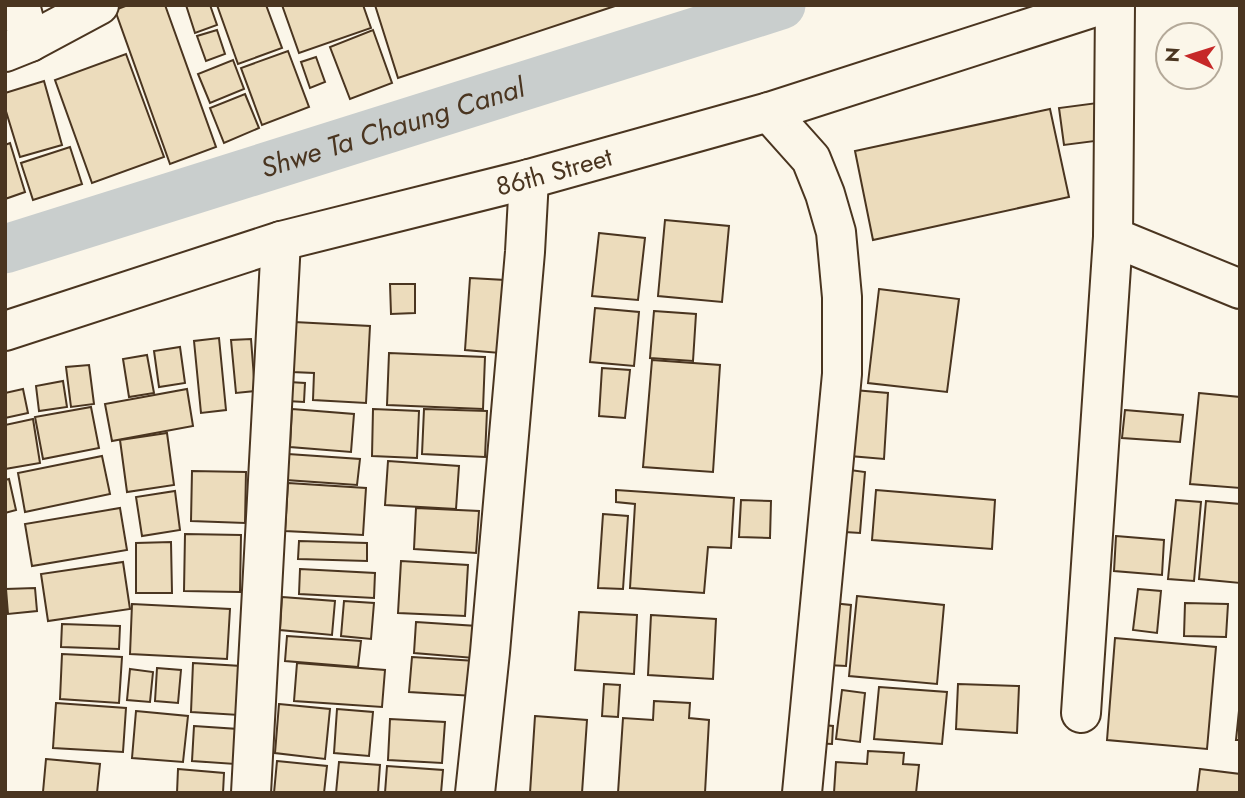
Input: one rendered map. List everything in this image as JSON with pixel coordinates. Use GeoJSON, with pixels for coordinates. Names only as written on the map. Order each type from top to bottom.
{"type":"FeatureCollection","features":[{"type":"Feature","properties":{"kind":"street"},"geometry":{"type":"LineString","coordinates":[[18,47],[20,5]]}},
{"type":"Feature","properties":{"kind":"street"},"geometry":{"type":"LineString","coordinates":[[18,47],[99,5]]}},
{"type":"Feature","properties":{"kind":"street","name":"86th Street"},"geometry":{"type":"LineString","coordinates":[[5,331],[281,241],[528,179],[769,112],[1101,5]]}},
{"type":"Feature","properties":{"kind":"street"},"geometry":{"type":"LineString","coordinates":[[1081,713],[1113,237],[1115,5]]}},
{"type":"Feature","properties":{"kind":"street"},"geometry":{"type":"LineString","coordinates":[[769,112],[811,159],[825,194],[836,232],[842,297],[842,374],[802,793]]}},
{"type":"Feature","properties":{"kind":"street"},"geometry":{"type":"LineString","coordinates":[[475,793],[525,252],[528,179]]}},
{"type":"Feature","properties":{"kind":"street"},"geometry":{"type":"LineString","coordinates":[[1113,237],[1240,289]]}},
{"type":"Feature","properties":{"kind":"street"},"geometry":{"type":"LineString","coordinates":[[251,793],[281,241]]}},
{"type":"Feature","properties":{"kind":"building"},"geometry":{"type":"Polygon","coordinates":[[[128,5],[165,5],[216,147],[170,164],[115,10],[128,5]]]}},
{"type":"Feature","properties":{"kind":"building"},"geometry":{"type":"Polygon","coordinates":[[[186,5],[210,5],[217,25],[195,33],[186,5]]]}},
{"type":"Feature","properties":{"kind":"building"},"geometry":{"type":"Polygon","coordinates":[[[217,5],[266,5],[282,48],[238,64],[217,5]]]}},
{"type":"Feature","properties":{"kind":"building"},"geometry":{"type":"Polygon","coordinates":[[[282,5],[363,5],[371,28],[299,53],[282,5]]]}},
{"type":"Feature","properties":{"kind":"building"},"geometry":{"type":"Polygon","coordinates":[[[375,5],[618,5],[398,78],[375,5]]]}},
{"type":"Feature","properties":{"kind":"building"},"geometry":{"type":"Polygon","coordinates":[[[217,30],[225,54],[206,61],[197,36],[217,30]]]}},
{"type":"Feature","properties":{"kind":"building"},"geometry":{"type":"Polygon","coordinates":[[[373,30],[392,83],[350,99],[330,47],[373,30]]]}},
{"type":"Feature","properties":{"kind":"building"},"geometry":{"type":"Polygon","coordinates":[[[288,51],[309,107],[262,125],[241,68],[288,51]]]}},
{"type":"Feature","properties":{"kind":"building"},"geometry":{"type":"Polygon","coordinates":[[[126,54],[164,157],[92,183],[55,80],[126,54]]]}},
{"type":"Feature","properties":{"kind":"building"},"geometry":{"type":"Polygon","coordinates":[[[316,57],[325,82],[310,88],[301,62],[316,57]]]}},
{"type":"Feature","properties":{"kind":"building"},"geometry":{"type":"Polygon","coordinates":[[[233,60],[244,89],[210,103],[198,74],[233,60]]]}},
{"type":"Feature","properties":{"kind":"building"},"geometry":{"type":"Polygon","coordinates":[[[44,81],[62,145],[20,157],[5,108],[5,93],[44,81]]]}},
{"type":"Feature","properties":{"kind":"building"},"geometry":{"type":"Polygon","coordinates":[[[245,94],[259,128],[224,143],[210,108],[245,94]]]}},
{"type":"Feature","properties":{"kind":"building"},"geometry":{"type":"Polygon","coordinates":[[[1097,103],[1103,140],[1064,145],[1059,108],[1097,103]]]}},
{"type":"Feature","properties":{"kind":"building"},"geometry":{"type":"Polygon","coordinates":[[[1050,109],[1069,197],[873,240],[855,151],[1050,109]]]}},
{"type":"Feature","properties":{"kind":"building"},"geometry":{"type":"Polygon","coordinates":[[[10,143],[25,192],[5,199],[5,145],[10,143]]]}},
{"type":"Feature","properties":{"kind":"building"},"geometry":{"type":"Polygon","coordinates":[[[70,147],[82,184],[33,200],[21,163],[70,147]]]}},
{"type":"Feature","properties":{"kind":"building"},"geometry":{"type":"Polygon","coordinates":[[[665,220],[729,226],[722,302],[658,296],[665,220]]]}},
{"type":"Feature","properties":{"kind":"building"},"geometry":{"type":"Polygon","coordinates":[[[599,233],[645,238],[638,300],[592,296],[599,233]]]}},
{"type":"Feature","properties":{"kind":"building"},"geometry":{"type":"Polygon","coordinates":[[[470,278],[505,280],[500,353],[465,350],[470,278]]]}},
{"type":"Feature","properties":{"kind":"building"},"geometry":{"type":"Polygon","coordinates":[[[390,284],[415,284],[415,313],[391,314],[390,284]]]}},
{"type":"Feature","properties":{"kind":"building"},"geometry":{"type":"Polygon","coordinates":[[[879,289],[959,299],[947,392],[868,383],[879,289]]]}},
{"type":"Feature","properties":{"kind":"building"},"geometry":{"type":"Polygon","coordinates":[[[595,308],[639,312],[634,366],[590,362],[595,308]]]}},
{"type":"Feature","properties":{"kind":"building"},"geometry":{"type":"Polygon","coordinates":[[[654,311],[696,314],[693,361],[650,358],[654,311]]]}},
{"type":"Feature","properties":{"kind":"building"},"geometry":{"type":"Polygon","coordinates":[[[294,322],[370,326],[366,403],[313,400],[314,373],[292,372],[294,322]]]}},
{"type":"Feature","properties":{"kind":"building"},"geometry":{"type":"Polygon","coordinates":[[[219,338],[226,410],[201,413],[194,341],[219,338]]]}},
{"type":"Feature","properties":{"kind":"building"},"geometry":{"type":"Polygon","coordinates":[[[251,339],[255,391],[236,393],[231,340],[251,339]]]}},
{"type":"Feature","properties":{"kind":"building"},"geometry":{"type":"Polygon","coordinates":[[[180,347],[185,383],[159,387],[154,351],[180,347]]]}},
{"type":"Feature","properties":{"kind":"building"},"geometry":{"type":"Polygon","coordinates":[[[389,353],[485,357],[483,409],[387,405],[389,353]]]}},
{"type":"Feature","properties":{"kind":"building"},"geometry":{"type":"Polygon","coordinates":[[[147,355],[154,393],[129,397],[123,359],[147,355]]]}},
{"type":"Feature","properties":{"kind":"building"},"geometry":{"type":"Polygon","coordinates":[[[652,360],[720,365],[713,472],[643,467],[652,360]]]}},
{"type":"Feature","properties":{"kind":"building"},"geometry":{"type":"Polygon","coordinates":[[[89,365],[94,404],[71,407],[66,367],[89,365]]]}},
{"type":"Feature","properties":{"kind":"building"},"geometry":{"type":"Polygon","coordinates":[[[602,368],[630,370],[625,418],[599,416],[602,368]]]}},
{"type":"Feature","properties":{"kind":"building"},"geometry":{"type":"Polygon","coordinates":[[[63,381],[67,407],[39,411],[36,386],[63,381]]]}},
{"type":"Feature","properties":{"kind":"building"},"geometry":{"type":"Polygon","coordinates":[[[289,382],[305,383],[304,402],[287,401],[289,382]]]}},
{"type":"Feature","properties":{"kind":"building"},"geometry":{"type":"Polygon","coordinates":[[[23,389],[28,413],[5,418],[5,393],[23,389]]]}},
{"type":"Feature","properties":{"kind":"building"},"geometry":{"type":"Polygon","coordinates":[[[187,389],[193,426],[112,441],[105,404],[187,389]]]}},
{"type":"Feature","properties":{"kind":"building"},"geometry":{"type":"Polygon","coordinates":[[[854,390],[888,393],[884,459],[850,456],[854,390]]]}},
{"type":"Feature","properties":{"kind":"building"},"geometry":{"type":"Polygon","coordinates":[[[1199,393],[1240,397],[1240,488],[1190,484],[1199,393]]]}},
{"type":"Feature","properties":{"kind":"building"},"geometry":{"type":"Polygon","coordinates":[[[91,407],[99,448],[43,459],[35,417],[91,407]]]}},
{"type":"Feature","properties":{"kind":"building"},"geometry":{"type":"Polygon","coordinates":[[[292,409],[354,414],[351,452],[290,447],[292,409]]]}},
{"type":"Feature","properties":{"kind":"building"},"geometry":{"type":"Polygon","coordinates":[[[373,409],[419,411],[417,458],[372,456],[373,409]]]}},
{"type":"Feature","properties":{"kind":"building"},"geometry":{"type":"Polygon","coordinates":[[[424,409],[487,411],[485,457],[422,454],[424,409]]]}},
{"type":"Feature","properties":{"kind":"building"},"geometry":{"type":"Polygon","coordinates":[[[1125,410],[1183,415],[1180,442],[1122,438],[1125,410]]]}},
{"type":"Feature","properties":{"kind":"building"},"geometry":{"type":"Polygon","coordinates":[[[33,419],[40,463],[5,469],[5,425],[33,419]]]}},
{"type":"Feature","properties":{"kind":"building"},"geometry":{"type":"Polygon","coordinates":[[[167,433],[174,485],[127,492],[120,440],[167,433]]]}},
{"type":"Feature","properties":{"kind":"building"},"geometry":{"type":"Polygon","coordinates":[[[288,454],[360,459],[357,485],[286,480],[288,454]]]}},
{"type":"Feature","properties":{"kind":"building"},"geometry":{"type":"Polygon","coordinates":[[[102,456],[110,494],[25,512],[18,473],[102,456]]]}},
{"type":"Feature","properties":{"kind":"building"},"geometry":{"type":"Polygon","coordinates":[[[388,461],[459,466],[456,509],[385,505],[388,461]]]}},
{"type":"Feature","properties":{"kind":"building"},"geometry":{"type":"Polygon","coordinates":[[[850,470],[865,472],[860,533],[845,532],[850,470]]]}},
{"type":"Feature","properties":{"kind":"building"},"geometry":{"type":"Polygon","coordinates":[[[192,471],[246,472],[245,523],[191,521],[192,471]]]}},
{"type":"Feature","properties":{"kind":"building"},"geometry":{"type":"Polygon","coordinates":[[[9,479],[16,510],[5,513],[5,480],[9,479]]]}},
{"type":"Feature","properties":{"kind":"building"},"geometry":{"type":"Polygon","coordinates":[[[288,483],[366,488],[363,535],[285,531],[288,483]]]}},
{"type":"Feature","properties":{"kind":"building"},"geometry":{"type":"Polygon","coordinates":[[[616,490],[734,498],[731,548],[708,547],[704,593],[630,588],[635,504],[616,502],[616,490]]]}},
{"type":"Feature","properties":{"kind":"building"},"geometry":{"type":"Polygon","coordinates":[[[876,490],[995,500],[992,549],[872,540],[876,490]]]}},
{"type":"Feature","properties":{"kind":"building"},"geometry":{"type":"Polygon","coordinates":[[[175,491],[180,530],[142,536],[136,497],[175,491]]]}},
{"type":"Feature","properties":{"kind":"building"},"geometry":{"type":"Polygon","coordinates":[[[741,500],[771,501],[770,538],[739,537],[741,500]]]}},
{"type":"Feature","properties":{"kind":"building"},"geometry":{"type":"Polygon","coordinates":[[[1176,500],[1201,502],[1194,581],[1168,579],[1176,500]]]}},
{"type":"Feature","properties":{"kind":"building"},"geometry":{"type":"Polygon","coordinates":[[[1206,501],[1240,504],[1240,583],[1199,579],[1206,501]]]}},
{"type":"Feature","properties":{"kind":"building"},"geometry":{"type":"Polygon","coordinates":[[[120,508],[127,550],[32,566],[25,524],[120,508]]]}},
{"type":"Feature","properties":{"kind":"building"},"geometry":{"type":"Polygon","coordinates":[[[416,508],[479,511],[476,553],[414,549],[416,508]]]}},
{"type":"Feature","properties":{"kind":"building"},"geometry":{"type":"Polygon","coordinates":[[[603,514],[628,516],[623,589],[598,588],[603,514]]]}},
{"type":"Feature","properties":{"kind":"building"},"geometry":{"type":"Polygon","coordinates":[[[185,534],[241,535],[240,592],[184,591],[185,534]]]}},
{"type":"Feature","properties":{"kind":"building"},"geometry":{"type":"Polygon","coordinates":[[[1116,536],[1164,540],[1162,575],[1114,571],[1116,536]]]}},
{"type":"Feature","properties":{"kind":"building"},"geometry":{"type":"Polygon","coordinates":[[[299,541],[367,543],[367,561],[298,559],[299,541]]]}},
{"type":"Feature","properties":{"kind":"building"},"geometry":{"type":"Polygon","coordinates":[[[171,542],[172,593],[136,593],[136,543],[171,542]]]}},
{"type":"Feature","properties":{"kind":"building"},"geometry":{"type":"Polygon","coordinates":[[[401,561],[468,565],[465,616],[398,613],[401,561]]]}},
{"type":"Feature","properties":{"kind":"building"},"geometry":{"type":"Polygon","coordinates":[[[123,562],[130,609],[48,621],[41,574],[123,562]]]}},
{"type":"Feature","properties":{"kind":"building"},"geometry":{"type":"Polygon","coordinates":[[[300,569],[375,573],[374,598],[299,594],[300,569]]]}},
{"type":"Feature","properties":{"kind":"building"},"geometry":{"type":"Polygon","coordinates":[[[35,588],[37,611],[8,614],[6,589],[35,588]]]}},
{"type":"Feature","properties":{"kind":"building"},"geometry":{"type":"Polygon","coordinates":[[[1138,589],[1161,591],[1157,633],[1133,630],[1138,589]]]}},
{"type":"Feature","properties":{"kind":"building"},"geometry":{"type":"Polygon","coordinates":[[[857,596],[944,605],[937,684],[849,676],[857,596]]]}},
{"type":"Feature","properties":{"kind":"building"},"geometry":{"type":"Polygon","coordinates":[[[282,597],[335,601],[332,635],[280,630],[282,597]]]}},
{"type":"Feature","properties":{"kind":"building"},"geometry":{"type":"Polygon","coordinates":[[[344,601],[374,603],[371,639],[341,636],[344,601]]]}},
{"type":"Feature","properties":{"kind":"building"},"geometry":{"type":"Polygon","coordinates":[[[832,603],[851,605],[846,666],[827,665],[832,603]]]}},
{"type":"Feature","properties":{"kind":"building"},"geometry":{"type":"Polygon","coordinates":[[[1185,603],[1228,604],[1226,637],[1184,636],[1185,603]]]}},
{"type":"Feature","properties":{"kind":"building"},"geometry":{"type":"Polygon","coordinates":[[[132,604],[230,609],[227,659],[130,654],[132,604]]]}},
{"type":"Feature","properties":{"kind":"building"},"geometry":{"type":"Polygon","coordinates":[[[579,612],[637,615],[634,674],[575,670],[579,612]]]}},
{"type":"Feature","properties":{"kind":"building"},"geometry":{"type":"Polygon","coordinates":[[[651,615],[716,619],[713,679],[648,675],[651,615]]]}},
{"type":"Feature","properties":{"kind":"building"},"geometry":{"type":"Polygon","coordinates":[[[416,622],[477,626],[474,658],[414,653],[416,622]]]}},
{"type":"Feature","properties":{"kind":"building"},"geometry":{"type":"Polygon","coordinates":[[[62,624],[120,626],[119,649],[61,647],[62,624]]]}},
{"type":"Feature","properties":{"kind":"building"},"geometry":{"type":"Polygon","coordinates":[[[287,636],[361,641],[358,667],[285,661],[287,636]]]}},
{"type":"Feature","properties":{"kind":"building"},"geometry":{"type":"Polygon","coordinates":[[[1115,638],[1216,647],[1207,749],[1107,740],[1115,638]]]}},
{"type":"Feature","properties":{"kind":"building"},"geometry":{"type":"Polygon","coordinates":[[[62,654],[122,657],[119,703],[60,699],[62,654]]]}},
{"type":"Feature","properties":{"kind":"building"},"geometry":{"type":"Polygon","coordinates":[[[412,657],[476,661],[474,696],[409,692],[412,657]]]}},
{"type":"Feature","properties":{"kind":"building"},"geometry":{"type":"Polygon","coordinates":[[[193,663],[241,666],[239,715],[191,712],[193,663]]]}},
{"type":"Feature","properties":{"kind":"building"},"geometry":{"type":"Polygon","coordinates":[[[297,663],[385,670],[382,707],[294,701],[297,663]]]}},
{"type":"Feature","properties":{"kind":"building"},"geometry":{"type":"Polygon","coordinates":[[[157,668],[181,670],[178,703],[155,701],[157,668]]]}},
{"type":"Feature","properties":{"kind":"building"},"geometry":{"type":"Polygon","coordinates":[[[130,669],[153,672],[150,702],[127,700],[130,669]]]}},
{"type":"Feature","properties":{"kind":"building"},"geometry":{"type":"Polygon","coordinates":[[[604,684],[620,685],[618,717],[602,716],[604,684]]]}},
{"type":"Feature","properties":{"kind":"building"},"geometry":{"type":"Polygon","coordinates":[[[958,684],[1019,686],[1017,733],[956,729],[958,684]]]}},
{"type":"Feature","properties":{"kind":"building"},"geometry":{"type":"Polygon","coordinates":[[[879,687],[947,692],[942,744],[874,739],[879,687]]]}},
{"type":"Feature","properties":{"kind":"building"},"geometry":{"type":"Polygon","coordinates":[[[842,690],[865,693],[860,742],[836,739],[842,690]]]}},
{"type":"Feature","properties":{"kind":"building"},"geometry":{"type":"Polygon","coordinates":[[[654,701],[690,703],[689,718],[709,720],[705,793],[618,793],[623,718],[653,720],[654,701]]]}},
{"type":"Feature","properties":{"kind":"building"},"geometry":{"type":"Polygon","coordinates":[[[1240,701],[1240,740],[1236,740],[1240,701]]]}},
{"type":"Feature","properties":{"kind":"building"},"geometry":{"type":"Polygon","coordinates":[[[56,703],[126,708],[123,752],[53,748],[56,703]]]}},
{"type":"Feature","properties":{"kind":"building"},"geometry":{"type":"Polygon","coordinates":[[[279,704],[330,709],[325,759],[275,753],[279,704]]]}},
{"type":"Feature","properties":{"kind":"building"},"geometry":{"type":"Polygon","coordinates":[[[337,709],[373,712],[369,756],[334,753],[337,709]]]}},
{"type":"Feature","properties":{"kind":"building"},"geometry":{"type":"Polygon","coordinates":[[[136,711],[188,716],[183,762],[132,758],[136,711]]]}},
{"type":"Feature","properties":{"kind":"building"},"geometry":{"type":"Polygon","coordinates":[[[535,716],[587,720],[582,793],[530,793],[535,716]]]}},
{"type":"Feature","properties":{"kind":"building"},"geometry":{"type":"Polygon","coordinates":[[[390,719],[445,722],[442,763],[388,760],[390,719]]]}},
{"type":"Feature","properties":{"kind":"building"},"geometry":{"type":"Polygon","coordinates":[[[813,724],[833,726],[832,744],[812,743],[813,724]]]}},
{"type":"Feature","properties":{"kind":"building"},"geometry":{"type":"Polygon","coordinates":[[[194,726],[238,729],[235,764],[192,761],[194,726]]]}},
{"type":"Feature","properties":{"kind":"building"},"geometry":{"type":"Polygon","coordinates":[[[868,751],[904,753],[903,764],[919,765],[916,793],[834,793],[836,762],[867,764],[868,751]]]}},
{"type":"Feature","properties":{"kind":"building"},"geometry":{"type":"Polygon","coordinates":[[[46,759],[100,764],[97,793],[43,792],[46,759]]]}},
{"type":"Feature","properties":{"kind":"building"},"geometry":{"type":"Polygon","coordinates":[[[277,761],[327,766],[324,793],[274,793],[277,761]]]}},
{"type":"Feature","properties":{"kind":"building"},"geometry":{"type":"Polygon","coordinates":[[[339,762],[380,765],[378,793],[336,793],[339,762]]]}},
{"type":"Feature","properties":{"kind":"building"},"geometry":{"type":"Polygon","coordinates":[[[387,766],[443,770],[441,793],[385,793],[387,766]]]}},
{"type":"Feature","properties":{"kind":"building"},"geometry":{"type":"Polygon","coordinates":[[[178,769],[224,773],[223,793],[177,793],[178,769]]]}},
{"type":"Feature","properties":{"kind":"building"},"geometry":{"type":"Polygon","coordinates":[[[1200,769],[1240,774],[1240,793],[1197,793],[1200,769]]]}},
{"type":"Feature","properties":{"kind":"waterway","name":"Shwe Ta Chaung Canal"},"geometry":{"type":"LineString","coordinates":[[5,249],[781,5]]}}]}
